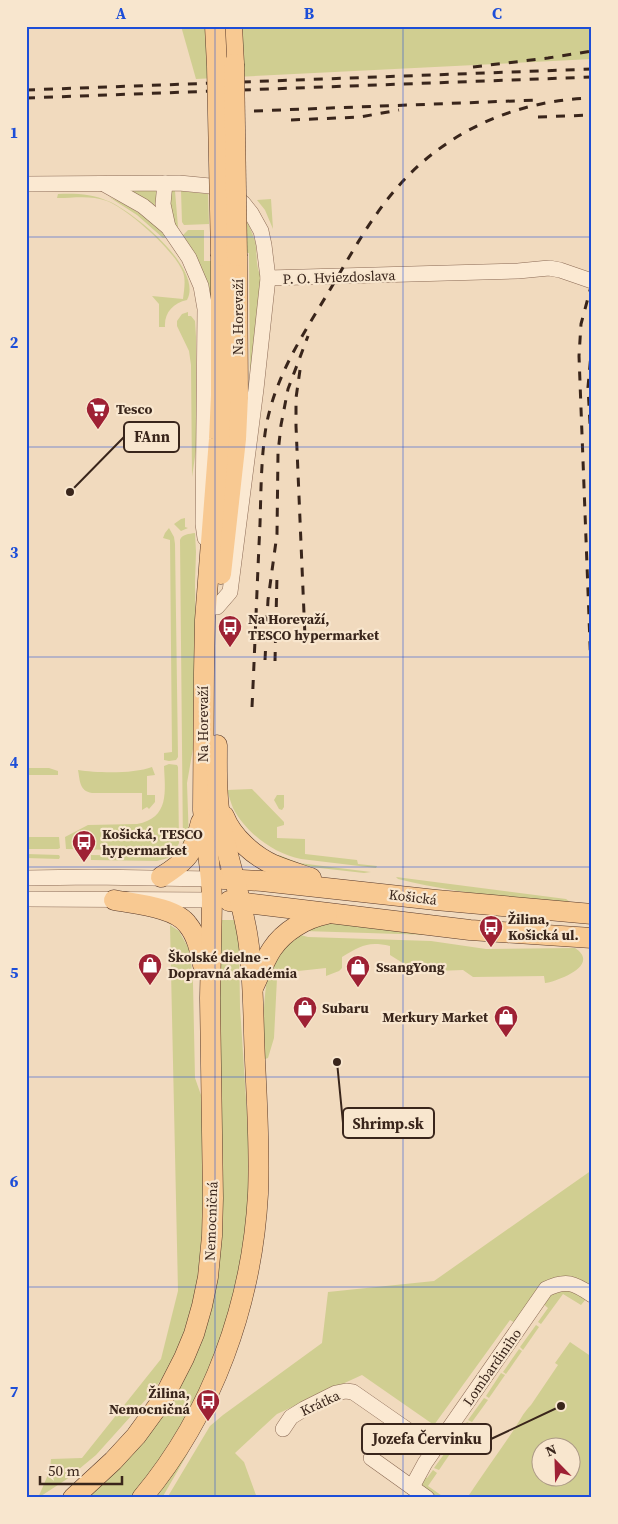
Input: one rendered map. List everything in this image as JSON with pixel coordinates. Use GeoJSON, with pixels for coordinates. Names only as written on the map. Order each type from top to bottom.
{"type":"FeatureCollection","features":[{"type":"Feature","properties":{"kind":"main road","name":"Na Horevaží"},"geometry":{"type":"LineString","coordinates":[[215,26],[229,256],[238,350],[236,430],[232,482],[217,606],[210,804],[223,833],[240,902]]}},
{"type":"Feature","properties":{"kind":"main road","name":"Na Horevaží"},"geometry":{"type":"LineString","coordinates":[[212,900],[204,629],[218,448],[229,256],[234,74],[232,26]]}},
{"type":"Feature","properties":{"kind":"main road","name":"Na Horevaží"},"geometry":{"type":"LineString","coordinates":[[210,804],[226,820],[244,844],[258,856],[274,865],[343,889]]}},
{"type":"Feature","properties":{"kind":"main road"},"geometry":{"type":"LineString","coordinates":[[161,878],[183,862],[192,850],[210,804]]}},
{"type":"Feature","properties":{"kind":"main road","name":"Košická"},"geometry":{"type":"LineString","coordinates":[[211,878],[262,881],[436,900],[592,914]]}},
{"type":"Feature","properties":{"kind":"main road"},"geometry":{"type":"LineString","coordinates":[[114,900],[168,911],[189,925],[198,944],[210,998]]}},
{"type":"Feature","properties":{"kind":"main road","name":"Košická"},"geometry":{"type":"LineString","coordinates":[[212,900],[470,930],[592,938]]}},
{"type":"Feature","properties":{"kind":"main road","name":"Nemocničná"},"geometry":{"type":"LineString","coordinates":[[73,1498],[136,1436],[163,1399],[184,1358],[194,1334],[202,1306],[208,1277],[212,1236],[210,998],[212,900]]}},
{"type":"Feature","properties":{"kind":"main road"},"geometry":{"type":"LineString","coordinates":[[142,1498],[167,1465],[201,1408],[217,1374],[230,1340],[244,1292],[255,1229],[259,1158],[252,990],[248,939],[240,902]]}},
{"type":"Feature","properties":{"kind":"main road"},"geometry":{"type":"LineString","coordinates":[[252,990],[272,949],[285,934],[320,915],[335,913]]}},
{"type":"Feature","properties":{"kind":"street"},"geometry":{"type":"LineString","coordinates":[[165,183],[163,204],[168,228]]}},
{"type":"Feature","properties":{"kind":"street","name":"P. O. Hviezdoslava"},"geometry":{"type":"LineString","coordinates":[[26,184],[189,183],[210,186],[233,196],[243,203],[251,213],[260,231],[264,245],[268,278],[518,271],[549,268],[592,281]]}},
{"type":"Feature","properties":{"kind":"street","name":"Na Horevaží"},"geometry":{"type":"LineString","coordinates":[[103,184],[143,206],[168,228],[183,247],[200,286],[205,309],[203,524],[208,568]]}},
{"type":"Feature","properties":{"kind":"street","name":"Na Horevaží"},"geometry":{"type":"LineString","coordinates":[[217,606],[230,592],[255,398],[268,278]]}},
{"type":"Feature","properties":{"kind":"street"},"geometry":{"type":"LineString","coordinates":[[26,878],[211,878]]}},
{"type":"Feature","properties":{"kind":"street"},"geometry":{"type":"LineString","coordinates":[[26,899],[212,900]]}},
{"type":"Feature","properties":{"kind":"street","name":"Lombardiniho"},"geometry":{"type":"LineString","coordinates":[[412,1487],[435,1449],[546,1289],[563,1282],[579,1286],[592,1295]]}},
{"type":"Feature","properties":{"kind":"street","name":"Krátka"},"geometry":{"type":"LineString","coordinates":[[283,1428],[291,1417],[304,1409],[336,1393],[354,1392],[435,1449]]}},
{"type":"Feature","properties":{"kind":"street"},"geometry":{"type":"LineString","coordinates":[[370,1458],[427,1498]]}},
{"type":"Feature","properties":{"kind":"shaded area"},"geometry":{"type":"Polygon","coordinates":[[[181,26],[592,26],[592,59],[196,79],[181,26]]]}},
{"type":"Feature","properties":{"kind":"shaded area"},"geometry":{"type":"Polygon","coordinates":[[[130,190],[156,190],[158,191],[158,199],[155,205],[152,206],[130,190]]]}},
{"type":"Feature","properties":{"kind":"shaded area"},"geometry":{"type":"Polygon","coordinates":[[[175,191],[177,230],[171,219],[170,192],[175,191]]]}},
{"type":"Feature","properties":{"kind":"shaded area"},"geometry":{"type":"Polygon","coordinates":[[[181,191],[208,194],[209,224],[184,225],[182,222],[181,191]]]}},
{"type":"Feature","properties":{"kind":"shaded area"},"geometry":{"type":"Polygon","coordinates":[[[58,194],[90,195],[108,201],[133,216],[163,243],[176,258],[185,273],[190,287],[187,300],[170,309],[166,317],[165,327],[159,327],[159,304],[152,296],[183,299],[185,286],[183,272],[170,253],[161,242],[138,222],[107,201],[82,197],[57,198],[58,194]]]}},
{"type":"Feature","properties":{"kind":"shaded area"},"geometry":{"type":"Polygon","coordinates":[[[109,197],[140,214],[168,237],[163,238],[137,215],[109,197]]]}},
{"type":"Feature","properties":{"kind":"shaded area"},"geometry":{"type":"Polygon","coordinates":[[[271,199],[273,229],[265,210],[257,200],[271,199]]]}},
{"type":"Feature","properties":{"kind":"shaded area"},"geometry":{"type":"Polygon","coordinates":[[[247,222],[255,241],[259,271],[264,280],[250,385],[249,253],[247,253],[247,222]]]}},
{"type":"Feature","properties":{"kind":"shaded area"},"geometry":{"type":"Polygon","coordinates":[[[188,230],[204,230],[204,261],[212,261],[214,371],[210,304],[182,236],[188,230]]]}},
{"type":"Feature","properties":{"kind":"shaded area"},"geometry":{"type":"Polygon","coordinates":[[[188,312],[188,316],[191,316],[195,321],[196,337],[196,450],[192,477],[191,365],[189,351],[177,326],[177,321],[182,314],[188,312]]]}},
{"type":"Feature","properties":{"kind":"shaded area"},"geometry":{"type":"Polygon","coordinates":[[[185,518],[185,527],[188,528],[181,531],[174,524],[185,518]]]}},
{"type":"Feature","properties":{"kind":"shaded area"},"geometry":{"type":"Polygon","coordinates":[[[169,528],[174,537],[175,544],[178,757],[176,760],[169,761],[164,760],[164,753],[172,752],[170,540],[163,538],[169,528]]]}},
{"type":"Feature","properties":{"kind":"shaded area"},"geometry":{"type":"Polygon","coordinates":[[[195,533],[196,656],[194,743],[187,783],[189,842],[183,849],[180,540],[184,535],[195,533]]]}},
{"type":"Feature","properties":{"kind":"shaded area"},"geometry":{"type":"Polygon","coordinates":[[[169,764],[177,765],[178,767],[179,843],[175,849],[171,851],[66,849],[65,837],[88,825],[137,824],[148,821],[155,816],[160,810],[165,794],[164,766],[169,764]]]}},
{"type":"Feature","properties":{"kind":"shaded area"},"geometry":{"type":"Polygon","coordinates":[[[152,767],[155,775],[147,776],[147,795],[155,795],[155,802],[149,809],[147,807],[142,810],[142,793],[88,792],[82,787],[78,770],[115,772],[136,771],[152,767]]]}},
{"type":"Feature","properties":{"kind":"shaded area"},"geometry":{"type":"Polygon","coordinates":[[[26,768],[49,768],[58,771],[58,775],[26,775],[26,768]]]}},
{"type":"Feature","properties":{"kind":"shaded area"},"geometry":{"type":"Polygon","coordinates":[[[252,789],[284,822],[284,825],[277,827],[277,838],[305,839],[305,854],[357,860],[358,864],[377,866],[376,868],[301,859],[271,847],[245,826],[233,808],[227,790],[252,789]]]}},
{"type":"Feature","properties":{"kind":"shaded area"},"geometry":{"type":"Polygon","coordinates":[[[277,795],[284,795],[284,807],[282,810],[279,809],[274,800],[277,795]]]}},
{"type":"Feature","properties":{"kind":"shaded area"},"geometry":{"type":"Polygon","coordinates":[[[26,837],[59,837],[60,848],[26,849],[26,837]]]}},
{"type":"Feature","properties":{"kind":"shaded area"},"geometry":{"type":"Polygon","coordinates":[[[26,854],[59,855],[60,857],[59,859],[26,858],[26,854]]]}},
{"type":"Feature","properties":{"kind":"shaded area"},"geometry":{"type":"Polygon","coordinates":[[[91,855],[170,855],[168,858],[157,861],[91,860],[91,855]]]}},
{"type":"Feature","properties":{"kind":"shaded area"},"geometry":{"type":"Polygon","coordinates":[[[279,855],[299,863],[371,872],[364,873],[302,866],[277,856],[279,855]]]}},
{"type":"Feature","properties":{"kind":"shaded area"},"geometry":{"type":"Polygon","coordinates":[[[396,877],[566,899],[570,902],[569,905],[483,895],[419,884],[396,877]]]}},
{"type":"Feature","properties":{"kind":"shaded area"},"geometry":{"type":"Polygon","coordinates":[[[222,920],[234,920],[239,941],[240,1007],[250,1161],[250,1214],[230,1318],[197,1400],[141,1487],[132,1498],[83,1498],[200,1336],[219,927],[222,920]]]}},
{"type":"Feature","properties":{"kind":"shaded area"},"geometry":{"type":"Polygon","coordinates":[[[333,922],[431,935],[304,931],[333,922]]]}},
{"type":"Feature","properties":{"kind":"shaded area"},"geometry":{"type":"Polygon","coordinates":[[[170,925],[179,931],[190,951],[193,983],[195,1078],[201,1095],[205,1153],[206,1205],[200,1282],[175,1361],[149,1396],[96,1455],[67,1479],[38,1498],[50,1470],[51,1459],[82,1458],[161,1359],[178,1291],[170,925]]]}},
{"type":"Feature","properties":{"kind":"shaded area"},"geometry":{"type":"Polygon","coordinates":[[[297,934],[308,937],[431,941],[486,949],[575,948],[582,954],[583,960],[575,971],[567,976],[545,983],[544,976],[473,977],[463,970],[412,972],[406,965],[390,955],[390,946],[370,944],[342,957],[342,968],[326,976],[326,968],[289,972],[277,978],[274,1038],[268,1058],[265,1059],[264,1010],[269,971],[275,959],[297,934]]]}},
{"type":"Feature","properties":{"kind":"shaded area"},"geometry":{"type":"Polygon","coordinates":[[[592,1170],[592,1290],[565,1279],[517,1324],[510,1320],[434,1425],[362,1375],[277,1414],[235,1453],[244,1462],[257,1498],[167,1498],[210,1426],[322,1343],[328,1292],[434,1281],[592,1170]]]}},
{"type":"Feature","properties":{"kind":"shaded area"},"geometry":{"type":"Polygon","coordinates":[[[567,1287],[586,1299],[581,1305],[563,1294],[541,1324],[538,1322],[548,1308],[541,1302],[549,1294],[567,1287]]]}},
{"type":"Feature","properties":{"kind":"shaded area"},"geometry":{"type":"Polygon","coordinates":[[[536,1325],[539,1327],[523,1350],[520,1347],[536,1325]]]}},
{"type":"Feature","properties":{"kind":"shaded area"},"geometry":{"type":"Polygon","coordinates":[[[570,1342],[592,1357],[592,1498],[467,1498],[523,1414],[558,1365],[555,1363],[570,1342]]]}},
{"type":"Feature","properties":{"kind":"shaded area"},"geometry":{"type":"Polygon","coordinates":[[[519,1349],[522,1351],[506,1374],[503,1372],[519,1349]]]}},
{"type":"Feature","properties":{"kind":"shaded area"},"geometry":{"type":"Polygon","coordinates":[[[501,1373],[505,1375],[489,1398],[486,1396],[501,1373]]]}},
{"type":"Feature","properties":{"kind":"shaded area"},"geometry":{"type":"Polygon","coordinates":[[[484,1398],[488,1400],[472,1422],[468,1420],[484,1398]]]}},
{"type":"Feature","properties":{"kind":"shaded area"},"geometry":{"type":"Polygon","coordinates":[[[467,1422],[471,1424],[455,1446],[451,1444],[467,1422]]]}},
{"type":"Feature","properties":{"kind":"shaded area"},"geometry":{"type":"Polygon","coordinates":[[[450,1446],[454,1448],[439,1470],[434,1468],[450,1446]]]}},
{"type":"Feature","properties":{"kind":"shaded area"},"geometry":{"type":"Polygon","coordinates":[[[188,1453],[162,1498],[153,1498],[188,1453]]]}},
{"type":"Feature","properties":{"kind":"shaded area"},"geometry":{"type":"Polygon","coordinates":[[[433,1470],[437,1473],[428,1486],[445,1498],[428,1495],[421,1485],[419,1480],[422,1475],[427,1478],[433,1470]]]}},
{"type":"Feature","properties":{"kind":"railway"},"geometry":{"type":"LineString","coordinates":[[473,67],[592,51]]}},
{"type":"Feature","properties":{"kind":"railway"},"geometry":{"type":"LineString","coordinates":[[26,90],[592,69]]}},
{"type":"Feature","properties":{"kind":"railway"},"geometry":{"type":"LineString","coordinates":[[26,98],[592,77]]}},
{"type":"Feature","properties":{"kind":"railway"},"geometry":{"type":"LineString","coordinates":[[252,707],[264,439],[276,391],[299,341],[377,213],[415,169],[460,135],[484,122],[510,112],[537,105],[564,100],[592,98]]}},
{"type":"Feature","properties":{"kind":"railway"},"geometry":{"type":"LineString","coordinates":[[254,111],[538,100]]}},
{"type":"Feature","properties":{"kind":"railway"},"geometry":{"type":"LineString","coordinates":[[291,120],[360,117],[399,110]]}},
{"type":"Feature","properties":{"kind":"railway"},"geometry":{"type":"LineString","coordinates":[[538,117],[592,115]]}},
{"type":"Feature","properties":{"kind":"railway"},"geometry":{"type":"LineString","coordinates":[[592,283],[581,324],[579,356],[592,696]]}},
{"type":"Feature","properties":{"kind":"railway"},"geometry":{"type":"LineString","coordinates":[[265,660],[268,600],[277,534],[278,453],[281,425],[288,389],[308,336]]}},
{"type":"Feature","properties":{"kind":"railway"},"geometry":{"type":"LineString","coordinates":[[592,343],[588,387],[592,461]]}},
{"type":"Feature","properties":{"kind":"railway"},"geometry":{"type":"LineString","coordinates":[[300,370],[296,398],[296,426],[305,637]]}},
{"type":"Feature","properties":{"kind":"railway"},"geometry":{"type":"LineString","coordinates":[[275,661],[277,576]]}},
{"type":"Feature","properties":{"kind":"place","name":"Tesco"},"geometry":{"type":"Point","coordinates":[98,430]}},
{"type":"Feature","properties":{"kind":"place","name":"FAnn"},"geometry":{"type":"Point","coordinates":[70,492]}},
{"type":"Feature","properties":{"kind":"place","name":"Na Horevaží, TESCO hypermarket"},"geometry":{"type":"Point","coordinates":[230,648]}},
{"type":"Feature","properties":{"kind":"place","name":"Košická, TESCO hypermarket"},"geometry":{"type":"Point","coordinates":[84,863]}},
{"type":"Feature","properties":{"kind":"place","name":"Žilina, Košická ul."},"geometry":{"type":"Point","coordinates":[491,948]}},
{"type":"Feature","properties":{"kind":"place","name":"Školské dielne - Dopravná akadémia"},"geometry":{"type":"Point","coordinates":[150,986]}},
{"type":"Feature","properties":{"kind":"place","name":"SsangYong"},"geometry":{"type":"Point","coordinates":[358,988]}},
{"type":"Feature","properties":{"kind":"place","name":"Subaru"},"geometry":{"type":"Point","coordinates":[305,1029]}},
{"type":"Feature","properties":{"kind":"place","name":"Merkury Market"},"geometry":{"type":"Point","coordinates":[506,1038]}},
{"type":"Feature","properties":{"kind":"place","name":"Shrimp.sk"},"geometry":{"type":"Point","coordinates":[337,1062]}},
{"type":"Feature","properties":{"kind":"place","name":"Jozefa Červinku"},"geometry":{"type":"Point","coordinates":[561,1406]}},
{"type":"Feature","properties":{"kind":"place","name":"Žilina, Nemocničná"},"geometry":{"type":"Point","coordinates":[208,1422]}}]}
